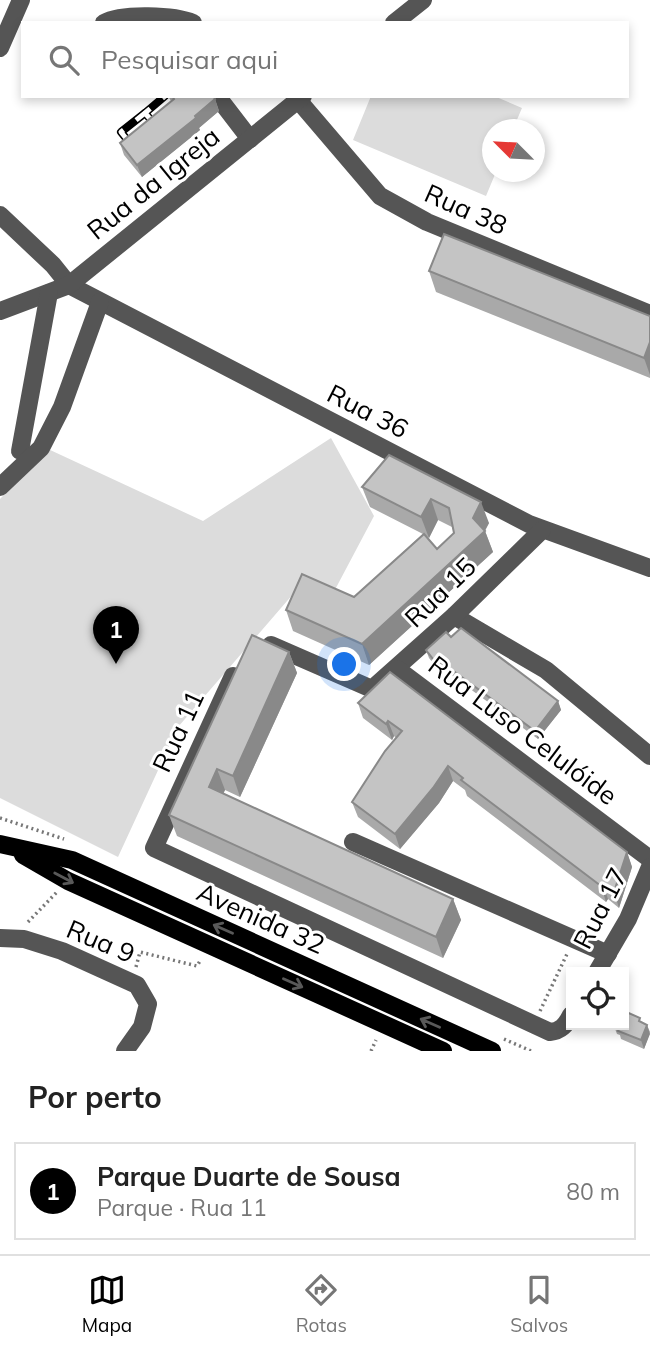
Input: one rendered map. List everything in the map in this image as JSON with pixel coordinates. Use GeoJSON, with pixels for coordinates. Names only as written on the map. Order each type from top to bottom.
{"type":"FeatureCollection","features":[{"type":"Feature","properties":{"kind":"main road","name":"Avenida 32"},"geometry":{"type":"LineString","coordinates":[[2,844],[68,881],[443,1051]]}},
{"type":"Feature","properties":{"kind":"main road","name":"Avenida 32"},"geometry":{"type":"LineString","coordinates":[[2,844],[72,860],[492,1051]]}},
{"type":"Feature","properties":{"kind":"street"},"geometry":{"type":"LineString","coordinates":[[0,48],[21,0]]}},
{"type":"Feature","properties":{"kind":"street"},"geometry":{"type":"LineString","coordinates":[[397,21],[423,0]]}},
{"type":"Feature","properties":{"kind":"street"},"geometry":{"type":"LineString","coordinates":[[110,21],[121,17],[184,21]]}},
{"type":"Feature","properties":{"kind":"street"},"geometry":{"type":"LineString","coordinates":[[219,98],[250,139]]}},
{"type":"Feature","properties":{"kind":"street","name":"Rua da Igreja"},"geometry":{"type":"LineString","coordinates":[[0,311],[69,285],[300,98]]}},
{"type":"Feature","properties":{"kind":"street","name":"Rua 38"},"geometry":{"type":"LineString","coordinates":[[300,98],[380,196],[427,222],[650,314]]}},
{"type":"Feature","properties":{"kind":"street"},"geometry":{"type":"LineString","coordinates":[[0,215],[53,265],[69,285]]}},
{"type":"Feature","properties":{"kind":"street","name":"Rua 36"},"geometry":{"type":"LineString","coordinates":[[69,285],[542,530],[650,568]]}},
{"type":"Feature","properties":{"kind":"street"},"geometry":{"type":"LineString","coordinates":[[19,451],[49,292]]}},
{"type":"Feature","properties":{"kind":"street"},"geometry":{"type":"LineString","coordinates":[[0,488],[41,448],[61,407],[100,302]]}},
{"type":"Feature","properties":{"kind":"street","name":"Rua 15"},"geometry":{"type":"LineString","coordinates":[[252,637],[372,689],[454,616],[542,530]]}},
{"type":"Feature","properties":{"kind":"street"},"geometry":{"type":"LineString","coordinates":[[454,616],[546,670],[650,757]]}},
{"type":"Feature","properties":{"kind":"street","name":"Rua 11"},"geometry":{"type":"LineString","coordinates":[[154,848],[241,660]]}},
{"type":"Feature","properties":{"kind":"street","name":"Rua Luso Celulóide"},"geometry":{"type":"LineString","coordinates":[[397,669],[650,859]]}},
{"type":"Feature","properties":{"kind":"street"},"geometry":{"type":"LineString","coordinates":[[353,842],[608,954]]}},
{"type":"Feature","properties":{"kind":"street","name":"Avenida 32"},"geometry":{"type":"LineString","coordinates":[[154,848],[550,1032],[558,1031],[566,1025]]}},
{"type":"Feature","properties":{"kind":"street","name":"Rua 17"},"geometry":{"type":"LineString","coordinates":[[600,967],[628,919],[650,867]]}},
{"type":"Feature","properties":{"kind":"street","name":"Rua 9"},"geometry":{"type":"LineString","coordinates":[[6,938],[24,939],[62,951],[137,985],[149,1004],[142,1027],[125,1051]]}},
{"type":"Feature","properties":{"kind":"path"},"geometry":{"type":"LineString","coordinates":[[6,938],[68,881]]}},
{"type":"Feature","properties":{"kind":"path"},"geometry":{"type":"LineString","coordinates":[[534,1024],[574,939]]}},
{"type":"Feature","properties":{"kind":"shaded area"},"geometry":{"type":"Polygon","coordinates":[[[370,98],[499,98],[522,108],[517,119],[482,119],[482,182],[492,182],[486,196],[353,140],[370,98]]]}},
{"type":"Feature","properties":{"kind":"shaded area"},"geometry":{"type":"Polygon","coordinates":[[[331,438],[374,516],[329,601],[300,586],[178,727],[118,857],[0,798],[0,499],[48,449],[203,521],[331,438]]]}},
{"type":"Feature","properties":{"kind":"building"},"geometry":{"type":"Polygon","coordinates":[[[174,99],[215,99],[195,116],[196,118],[137,165],[120,143],[174,99]]]}},
{"type":"Feature","properties":{"kind":"building"},"geometry":{"type":"Polygon","coordinates":[[[444,234],[650,316],[650,342],[644,358],[429,271],[444,234]]]}},
{"type":"Feature","properties":{"kind":"building"},"geometry":{"type":"Polygon","coordinates":[[[389,455],[481,502],[473,518],[485,531],[362,644],[286,610],[302,574],[354,597],[424,534],[437,549],[454,533],[449,508],[431,499],[421,517],[362,487],[389,455]]]}},
{"type":"Feature","properties":{"kind":"building"},"geometry":{"type":"Polygon","coordinates":[[[461,628],[558,701],[535,731],[440,661],[437,664],[426,650],[446,632],[451,637],[461,628]]]}},
{"type":"Feature","properties":{"kind":"building"},"geometry":{"type":"Polygon","coordinates":[[[252,635],[289,652],[233,776],[217,769],[209,787],[453,899],[436,937],[169,815],[252,635]]]}},
{"type":"Feature","properties":{"kind":"building"},"geometry":{"type":"Polygon","coordinates":[[[390,672],[627,852],[614,892],[603,884],[601,886],[461,780],[463,778],[448,766],[395,834],[352,802],[385,751],[402,731],[388,721],[386,724],[358,703],[390,672]]]}},
{"type":"Feature","properties":{"kind":"building"},"geometry":{"type":"Polygon","coordinates":[[[629,1013],[647,1025],[641,1040],[618,1031],[629,1030],[629,1013]]]}},
{"type":"Feature","properties":{"kind":"railway"},"geometry":{"type":"LineString","coordinates":[[151,120],[145,113],[163,98]]}},
{"type":"Feature","properties":{"kind":"railway"},"geometry":{"type":"LineString","coordinates":[[129,142],[121,132],[145,113]]}},
{"type":"Feature","properties":{"kind":"place","name":"Parque Duarte de Sousa"},"geometry":{"type":"Point","coordinates":[116,664]}}]}
